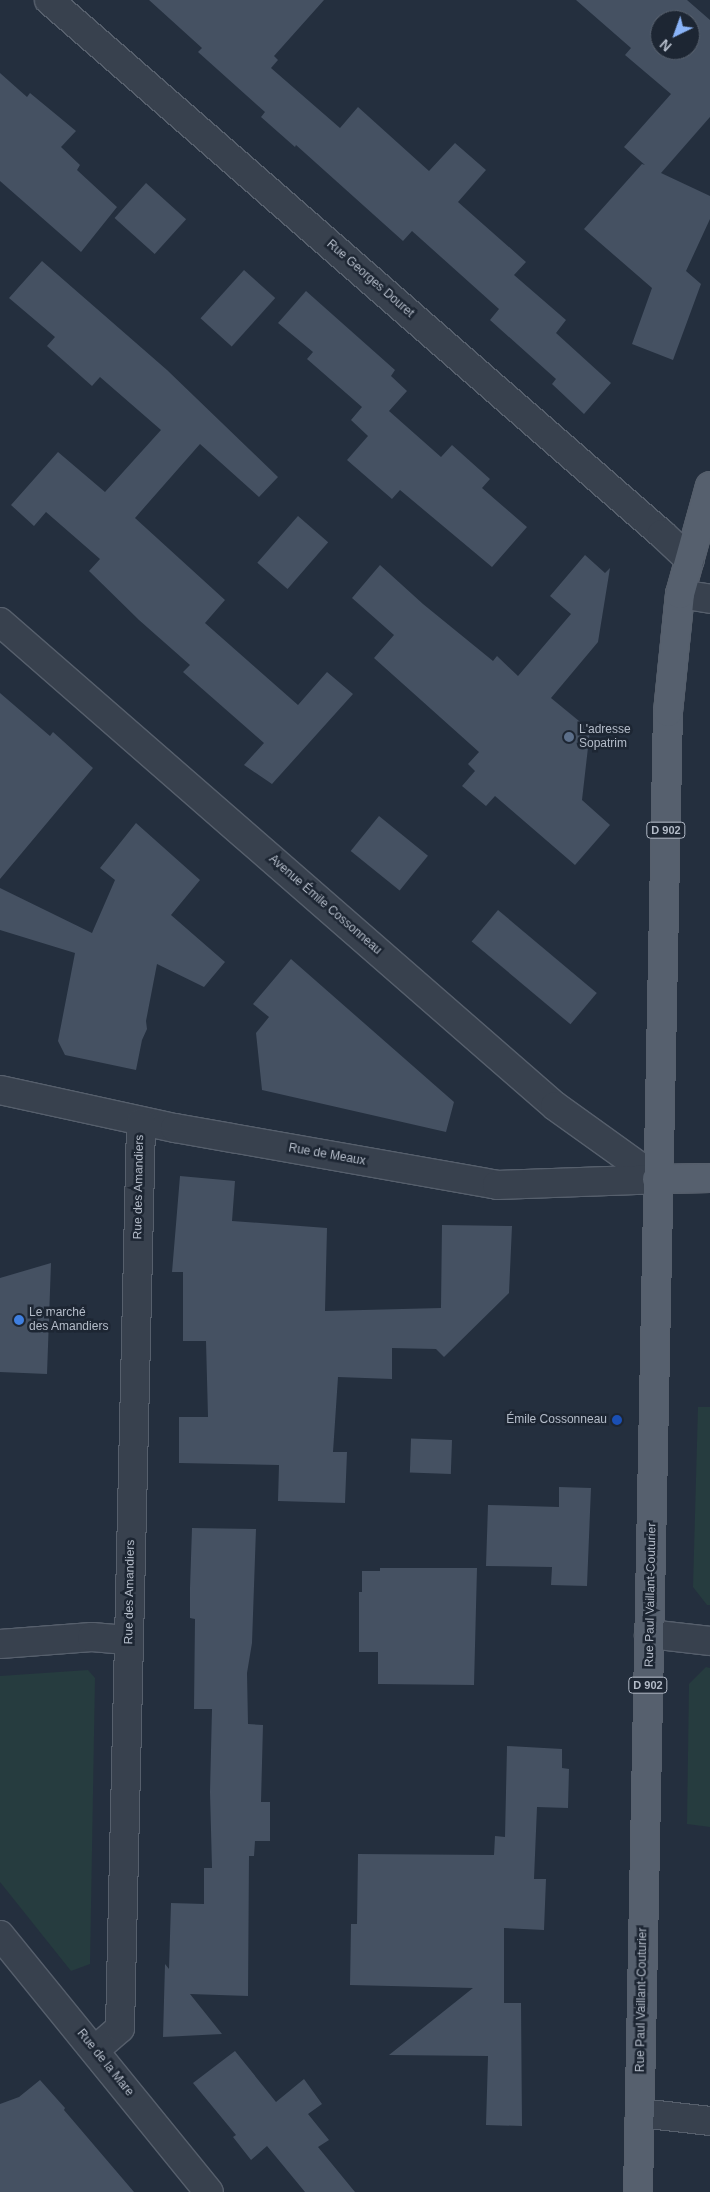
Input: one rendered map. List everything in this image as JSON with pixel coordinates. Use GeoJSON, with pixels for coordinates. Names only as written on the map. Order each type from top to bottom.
{"type":"FeatureCollection","features":[{"type":"Feature","properties":{"kind":"main road","name":"D 902"},"geometry":{"type":"LineString","coordinates":[[657,1179],[668,712],[680,594],[710,486]]}},
{"type":"Feature","properties":{"kind":"main road"},"geometry":{"type":"LineString","coordinates":[[657,1179],[710,1178]]}},
{"type":"Feature","properties":{"kind":"main road","name":"Rue Paul Vaillant-Couturier"},"geometry":{"type":"LineString","coordinates":[[638,2192],[657,1179]]}},
{"type":"Feature","properties":{"kind":"street","name":"Rue Georges Douret"},"geometry":{"type":"LineString","coordinates":[[49,0],[655,527],[690,560]]}},
{"type":"Feature","properties":{"kind":"street"},"geometry":{"type":"LineString","coordinates":[[680,594],[710,599]]}},
{"type":"Feature","properties":{"kind":"street","name":"Avenue Émile Cossonneau"},"geometry":{"type":"LineString","coordinates":[[0,622],[555,1106],[657,1179]]}},
{"type":"Feature","properties":{"kind":"street","name":"Rue de Meaux"},"geometry":{"type":"LineString","coordinates":[[0,1090],[141,1122],[497,1185],[657,1179]]}},
{"type":"Feature","properties":{"kind":"street","name":"Rue des Amandiers"},"geometry":{"type":"LineString","coordinates":[[94,2050],[120,2028],[141,1122]]}},
{"type":"Feature","properties":{"kind":"street"},"geometry":{"type":"LineString","coordinates":[[649,1634],[710,1641]]}},
{"type":"Feature","properties":{"kind":"street"},"geometry":{"type":"LineString","coordinates":[[0,1644],[92,1637],[129,1640]]}},
{"type":"Feature","properties":{"kind":"street","name":"Rue de la Mare"},"geometry":{"type":"LineString","coordinates":[[0,1935],[209,2192]]}},
{"type":"Feature","properties":{"kind":"street"},"geometry":{"type":"LineString","coordinates":[[640,2113],[710,2121]]}},
{"type":"Feature","properties":{"kind":"green space"},"geometry":{"type":"Polygon","coordinates":[[[698,1407],[710,1407],[710,1605],[707,1605],[693,1587],[698,1407]]]}},
{"type":"Feature","properties":{"kind":"green space"},"geometry":{"type":"Polygon","coordinates":[[[706,1667],[710,1668],[710,1827],[687,1824],[689,1684],[706,1667]]]}},
{"type":"Feature","properties":{"kind":"green space"},"geometry":{"type":"Polygon","coordinates":[[[88,1670],[95,1678],[90,1964],[71,1971],[0,1882],[0,1676],[88,1670]]]}},
{"type":"Feature","properties":{"kind":"building"},"geometry":{"type":"Polygon","coordinates":[[[149,0],[324,0],[274,56],[278,60],[271,68],[340,128],[358,107],[429,171],[455,143],[486,170],[458,202],[526,262],[514,275],[566,320],[556,333],[611,383],[584,414],[552,384],[556,379],[490,320],[499,309],[412,231],[403,241],[296,145],[295,147],[261,117],[265,112],[198,52],[202,48],[149,0]]]}},
{"type":"Feature","properties":{"kind":"building"},"geometry":{"type":"Polygon","coordinates":[[[576,0],[687,0],[698,10],[650,10],[650,60],[700,60],[700,11],[710,20],[710,117],[661,173],[710,196],[710,219],[686,271],[701,284],[673,360],[632,344],[652,288],[584,229],[642,164],[645,165],[624,147],[671,94],[625,55],[631,48],[576,0]]]}},
{"type":"Feature","properties":{"kind":"building"},"geometry":{"type":"Polygon","coordinates":[[[0,73],[27,97],[30,93],[76,131],[61,147],[80,165],[77,170],[117,207],[81,252],[0,181],[0,73]]]}},
{"type":"Feature","properties":{"kind":"building"},"geometry":{"type":"Polygon","coordinates":[[[146,183],[186,219],[155,254],[115,218],[146,183]]]}},
{"type":"Feature","properties":{"kind":"building"},"geometry":{"type":"Polygon","coordinates":[[[42,261],[167,370],[278,477],[259,497],[200,444],[135,518],[225,600],[205,623],[298,705],[327,672],[353,694],[272,784],[244,765],[264,743],[183,672],[190,665],[139,620],[89,571],[100,559],[46,512],[34,526],[11,505],[58,452],[105,492],[161,430],[100,377],[92,386],[47,346],[55,337],[9,298],[42,261]]]}},
{"type":"Feature","properties":{"kind":"building"},"geometry":{"type":"Polygon","coordinates":[[[244,270],[275,298],[232,346],[201,318],[244,270]]]}},
{"type":"Feature","properties":{"kind":"building"},"geometry":{"type":"Polygon","coordinates":[[[306,291],[395,370],[391,376],[407,391],[389,411],[441,457],[452,445],[490,479],[482,488],[527,527],[492,567],[400,490],[392,499],[347,460],[368,436],[351,420],[362,407],[307,359],[313,352],[278,323],[306,291]]]}},
{"type":"Feature","properties":{"kind":"building"},"geometry":{"type":"Polygon","coordinates":[[[298,516],[328,542],[288,589],[257,563],[298,516]]]}},
{"type":"Feature","properties":{"kind":"building"},"geometry":{"type":"Polygon","coordinates":[[[585,555],[605,573],[610,568],[598,642],[551,698],[590,730],[582,800],[610,825],[575,865],[495,796],[486,806],[462,786],[475,771],[468,764],[479,752],[374,658],[394,635],[352,598],[380,565],[423,604],[493,661],[497,656],[518,676],[571,614],[550,596],[585,555]]]}},
{"type":"Feature","properties":{"kind":"building"},"geometry":{"type":"Polygon","coordinates":[[[0,693],[50,736],[53,732],[93,768],[0,879],[0,693]]]}},
{"type":"Feature","properties":{"kind":"building"},"geometry":{"type":"Polygon","coordinates":[[[379,816],[428,856],[400,891],[351,851],[379,816]]]}},
{"type":"Feature","properties":{"kind":"building"},"geometry":{"type":"Polygon","coordinates":[[[136,823],[200,880],[171,915],[225,962],[204,987],[157,964],[146,1021],[147,1029],[142,1040],[136,1070],[65,1055],[58,1041],[75,953],[0,930],[0,888],[92,933],[115,880],[100,868],[136,823]]]}},
{"type":"Feature","properties":{"kind":"building"},"geometry":{"type":"Polygon","coordinates":[[[498,910],[597,993],[570,1024],[472,941],[498,910]]]}},
{"type":"Feature","properties":{"kind":"building"},"geometry":{"type":"Polygon","coordinates":[[[291,959],[454,1102],[446,1132],[262,1090],[256,1033],[269,1017],[253,1004],[291,959]]]}},
{"type":"Feature","properties":{"kind":"building"},"geometry":{"type":"Polygon","coordinates":[[[180,1176],[235,1181],[232,1221],[327,1228],[325,1311],[441,1308],[442,1225],[512,1226],[509,1293],[444,1357],[436,1349],[392,1348],[392,1379],[338,1377],[333,1452],[347,1452],[345,1503],[278,1501],[279,1465],[179,1463],[179,1417],[208,1417],[206,1341],[183,1341],[183,1272],[172,1272],[180,1176]]]}},
{"type":"Feature","properties":{"kind":"building"},"geometry":{"type":"Polygon","coordinates":[[[51,1263],[47,1374],[0,1372],[0,1278],[51,1263]]]}},
{"type":"Feature","properties":{"kind":"building"},"geometry":{"type":"Polygon","coordinates":[[[411,1439],[452,1440],[451,1474],[410,1473],[411,1439]]]}},
{"type":"Feature","properties":{"kind":"building"},"geometry":{"type":"Polygon","coordinates":[[[559,1487],[591,1488],[587,1586],[551,1585],[552,1567],[486,1566],[488,1505],[559,1507],[559,1487]]]}},
{"type":"Feature","properties":{"kind":"building"},"geometry":{"type":"Polygon","coordinates":[[[192,1528],[256,1529],[252,1643],[247,1673],[248,1724],[263,1725],[261,1802],[270,1802],[270,1841],[255,1841],[254,1856],[249,1856],[248,1996],[190,1994],[222,2034],[163,2037],[165,1964],[169,1969],[171,1903],[204,1904],[204,1868],[212,1868],[210,1792],[212,1709],[194,1709],[195,1619],[190,1618],[192,1528]]]}},
{"type":"Feature","properties":{"kind":"building"},"geometry":{"type":"Polygon","coordinates":[[[380,1568],[477,1568],[474,1685],[378,1684],[378,1652],[359,1652],[359,1592],[362,1592],[362,1571],[380,1571],[380,1568]]]}},
{"type":"Feature","properties":{"kind":"building"},"geometry":{"type":"Polygon","coordinates":[[[507,1746],[562,1749],[562,1768],[569,1769],[568,1808],[537,1807],[534,1879],[546,1879],[544,1930],[504,1928],[504,2003],[521,2003],[522,2126],[486,2125],[488,2056],[389,2055],[473,1988],[350,1985],[351,1924],[357,1924],[358,1854],[494,1855],[495,1836],[505,1837],[507,1746]]]}},
{"type":"Feature","properties":{"kind":"building"},"geometry":{"type":"Polygon","coordinates":[[[235,2051],[276,2102],[304,2079],[322,2104],[308,2114],[329,2140],[318,2147],[355,2192],[305,2192],[267,2146],[251,2160],[233,2137],[236,2135],[193,2083],[235,2051]]]}},
{"type":"Feature","properties":{"kind":"building"},"geometry":{"type":"Polygon","coordinates":[[[40,2080],[134,2192],[0,2192],[0,2104],[19,2097],[40,2080]]]}},
{"type":"Feature","properties":{"kind":"place","name":"L'adresse Sopatrim"},"geometry":{"type":"Point","coordinates":[569,737]}},
{"type":"Feature","properties":{"kind":"place","name":"Le marché des Amandiers"},"geometry":{"type":"Point","coordinates":[19,1320]}},
{"type":"Feature","properties":{"kind":"place","name":"Émile Cossonneau"},"geometry":{"type":"Point","coordinates":[617,1420]}}]}
